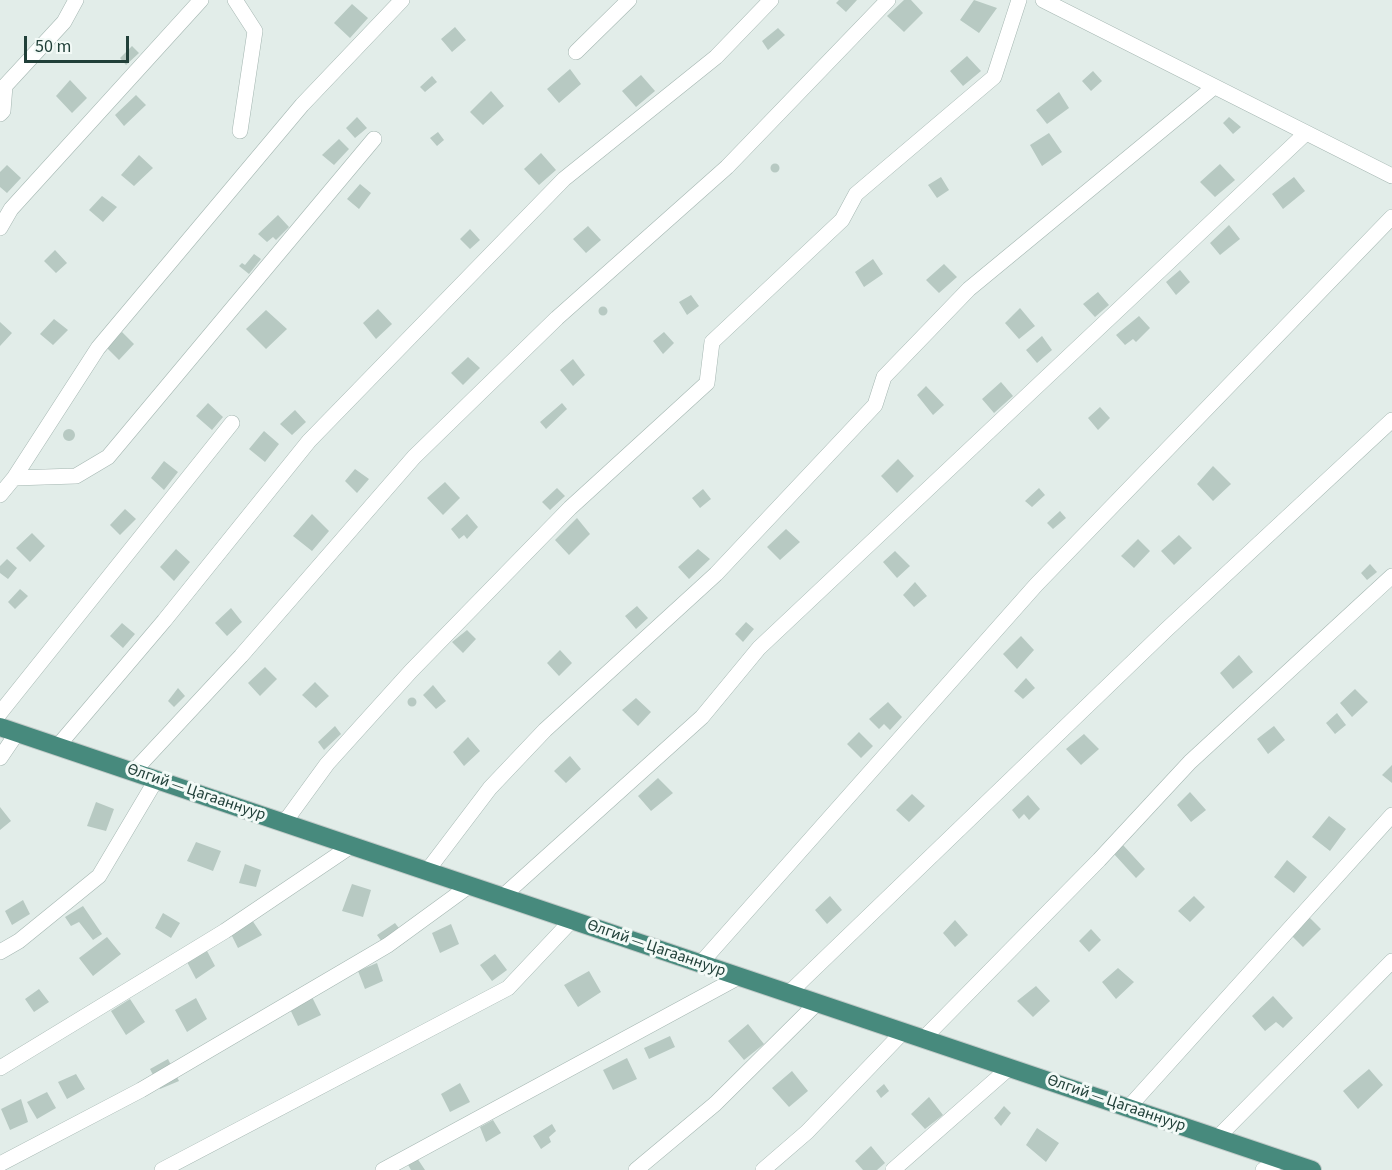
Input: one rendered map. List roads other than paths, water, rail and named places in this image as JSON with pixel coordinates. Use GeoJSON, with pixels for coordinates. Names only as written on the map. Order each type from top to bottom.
{"type":"FeatureCollection","features":[{"type":"Feature","properties":{"kind":"highway","name":"Өлгий — Цагааннуур"},"geometry":{"type":"LineString","coordinates":[[8,730],[1312,1170]]}},
{"type":"Feature","properties":{"kind":"street"},"geometry":{"type":"LineString","coordinates":[[0,114],[3,111],[5,86],[64,22],[76,0]]}},
{"type":"Feature","properties":{"kind":"street"},"geometry":{"type":"LineString","coordinates":[[0,228],[18,201],[201,0]]}},
{"type":"Feature","properties":{"kind":"street"},"geometry":{"type":"LineString","coordinates":[[236,0],[255,31],[240,131]]}},
{"type":"Feature","properties":{"kind":"street"},"geometry":{"type":"LineString","coordinates":[[0,495],[14,478],[98,348],[302,105],[402,0]]}},
{"type":"Feature","properties":{"kind":"street"},"geometry":{"type":"LineString","coordinates":[[576,52],[629,0]]}},
{"type":"Feature","properties":{"kind":"street"},"geometry":{"type":"LineString","coordinates":[[57,747],[164,621],[317,433],[564,179],[716,57],[771,0]]}},
{"type":"Feature","properties":{"kind":"street"},"geometry":{"type":"LineString","coordinates":[[133,772],[241,656],[414,457],[557,318],[727,167],[888,0]]}},
{"type":"Feature","properties":{"kind":"street"},"geometry":{"type":"LineString","coordinates":[[284,823],[327,764],[411,671],[570,508],[707,383],[712,342],[842,220],[856,194],[994,76],[1019,0]]}},
{"type":"Feature","properties":{"kind":"street"},"geometry":{"type":"LineString","coordinates":[[1043,0],[1392,176]]}},
{"type":"Feature","properties":{"kind":"street"},"geometry":{"type":"LineString","coordinates":[[427,871],[490,788],[545,730],[716,574],[875,405],[884,377],[969,289],[1214,87]]}},
{"type":"Feature","properties":{"kind":"street"},"geometry":{"type":"LineString","coordinates":[[502,897],[702,717],[759,648],[1306,133]]}},
{"type":"Feature","properties":{"kind":"street"},"geometry":{"type":"LineString","coordinates":[[14,478],[76,476],[108,457],[374,140]]}},
{"type":"Feature","properties":{"kind":"street"},"geometry":{"type":"LineString","coordinates":[[700,964],[1036,585],[1392,217]]}},
{"type":"Feature","properties":{"kind":"street"},"geometry":{"type":"LineString","coordinates":[[789,993],[1166,630],[1392,420]]}},
{"type":"Feature","properties":{"kind":"street"},"geometry":{"type":"LineString","coordinates":[[0,713],[232,423]]}},
{"type":"Feature","properties":{"kind":"street"},"geometry":{"type":"LineString","coordinates":[[923,1039],[1100,860],[1190,762],[1392,576]]}},
{"type":"Feature","properties":{"kind":"street"},"geometry":{"type":"LineString","coordinates":[[0,758],[8,730]]}},
{"type":"Feature","properties":{"kind":"street"},"geometry":{"type":"LineString","coordinates":[[0,952],[19,941],[99,876],[156,780]]}},
{"type":"Feature","properties":{"kind":"street"},"geometry":{"type":"LineString","coordinates":[[1128,1108],[1392,815]]}},
{"type":"Feature","properties":{"kind":"street"},"geometry":{"type":"LineString","coordinates":[[0,1068],[225,932],[351,846]]}},
{"type":"Feature","properties":{"kind":"street"},"geometry":{"type":"LineString","coordinates":[[0,1164],[141,1090],[377,951],[470,886]]}},
{"type":"Feature","properties":{"kind":"street"},"geometry":{"type":"LineString","coordinates":[[162,1170],[508,988],[572,920]]}},
{"type":"Feature","properties":{"kind":"street"},"geometry":{"type":"LineString","coordinates":[[1216,1138],[1392,961]]}},
{"type":"Feature","properties":{"kind":"street"},"geometry":{"type":"LineString","coordinates":[[383,1170],[739,977]]}},
{"type":"Feature","properties":{"kind":"street"},"geometry":{"type":"LineString","coordinates":[[636,1170],[715,1104],[817,1003]]}},
{"type":"Feature","properties":{"kind":"street"},"geometry":{"type":"LineString","coordinates":[[763,1170],[807,1132],[903,1032]]}},
{"type":"Feature","properties":{"kind":"street"},"geometry":{"type":"LineString","coordinates":[[893,1170],[1009,1068]]}},
{"type":"Feature","properties":{"kind":"street"},"geometry":{"type":"LineString","coordinates":[[1263,1170],[1282,1160]]}}]}
